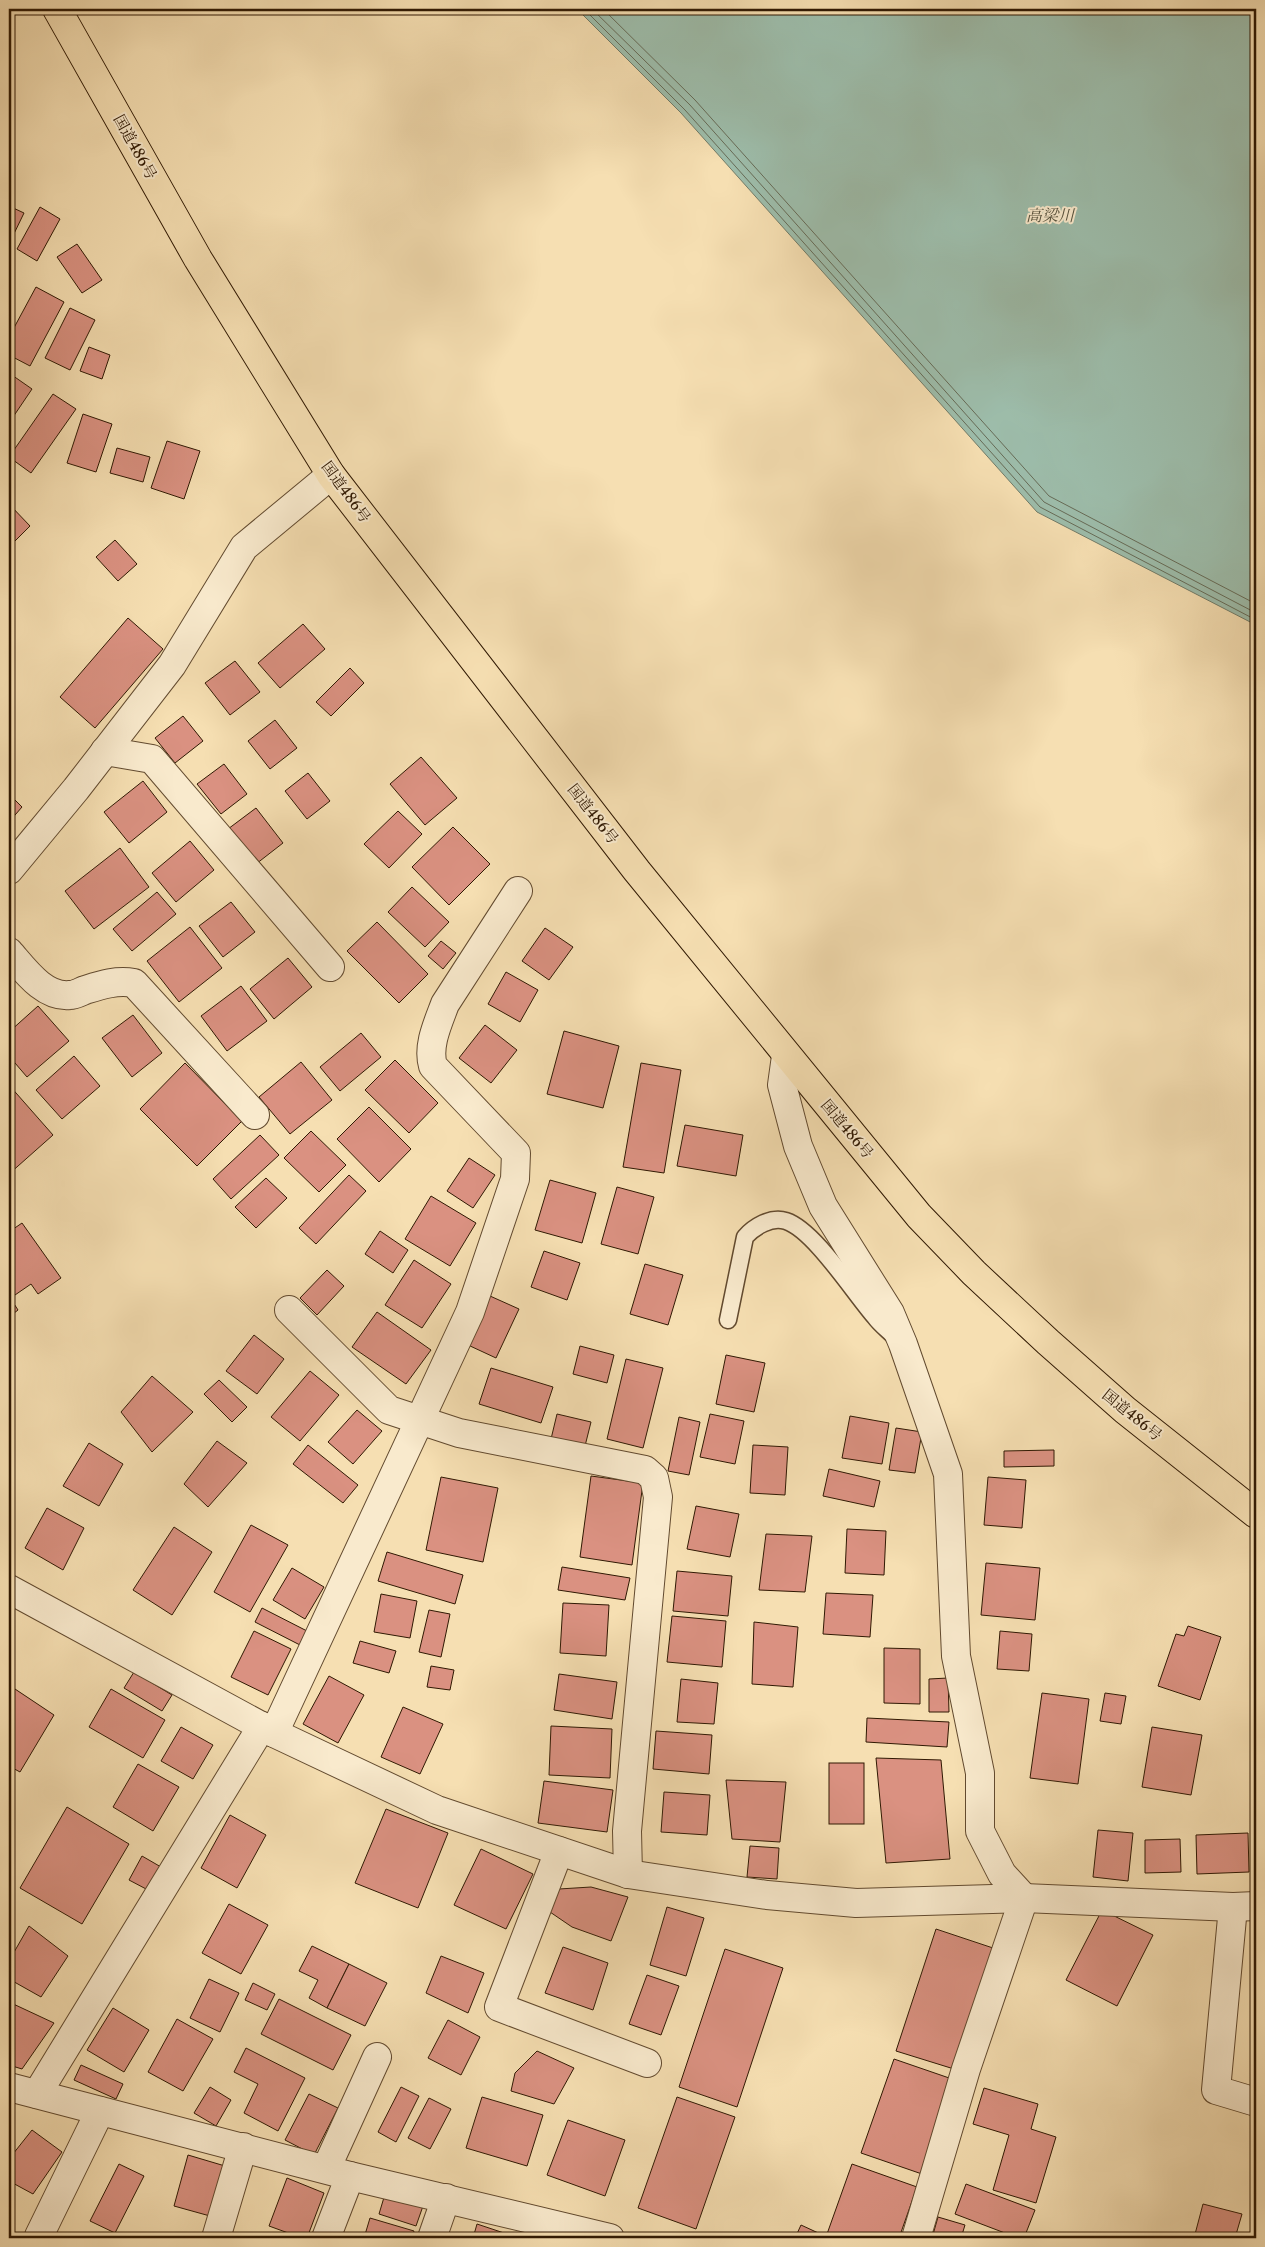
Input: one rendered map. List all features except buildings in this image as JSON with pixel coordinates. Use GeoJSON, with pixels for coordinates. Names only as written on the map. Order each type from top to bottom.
{"type":"FeatureCollection","features":[{"type":"Feature","properties":{"kind":"highway","name":"国道486号"},"geometry":{"type":"LineString","coordinates":[[56,9],[198,259],[331,475],[637,871],[786,1056],[919,1216],[974,1272],[1048,1342],[1125,1410],[1256,1514]]}},
{"type":"Feature","properties":{"kind":"street"},"geometry":{"type":"LineString","coordinates":[[9,870],[172,664],[244,546],[331,475]]}},
{"type":"Feature","properties":{"kind":"street"},"geometry":{"type":"LineString","coordinates":[[105,751],[152,760],[330,967]]}},
{"type":"Feature","properties":{"kind":"street"},"geometry":{"type":"LineString","coordinates":[[37,2094],[268,1729],[420,1419],[470,1312],[515,1179],[516,1153],[434,1066],[430,1056],[437,1024],[445,1004],[518,890]]}},
{"type":"Feature","properties":{"kind":"street"},"geometry":{"type":"LineString","coordinates":[[9,952],[33,980],[52,991],[69,995],[104,984],[124,981],[134,982],[255,1115]]}},
{"type":"Feature","properties":{"kind":"street"},"geometry":{"type":"LineString","coordinates":[[786,1056],[782,1085],[798,1146],[823,1206],[890,1313],[903,1344],[948,1474],[956,1656],[980,1773],[980,1831],[1002,1874],[1024,1898]]}},
{"type":"Feature","properties":{"kind":"street"},"geometry":{"type":"LineString","coordinates":[[289,1310],[389,1410],[459,1433],[645,1470],[654,1478],[658,1498],[627,1831],[628,1874]]}},
{"type":"Feature","properties":{"kind":"street"},"geometry":{"type":"LineString","coordinates":[[9,1589],[268,1729],[436,1810],[628,1874],[767,1895],[856,1903],[1024,1898],[1244,1906],[1216,2090],[1256,2102]]}},
{"type":"Feature","properties":{"kind":"street"},"geometry":{"type":"LineString","coordinates":[[559,1851],[499,2007],[647,2063]]}},
{"type":"Feature","properties":{"kind":"street"},"geometry":{"type":"LineString","coordinates":[[916,2238],[966,2069],[1024,1898]]}},
{"type":"Feature","properties":{"kind":"street"},"geometry":{"type":"LineString","coordinates":[[326,2238],[338,2172],[377,2057]]}},
{"type":"Feature","properties":{"kind":"street"},"geometry":{"type":"LineString","coordinates":[[9,2087],[446,2198],[535,2230],[610,2238]]}},
{"type":"Feature","properties":{"kind":"street"},"geometry":{"type":"LineString","coordinates":[[39,2236],[100,2111]]}},
{"type":"Feature","properties":{"kind":"street"},"geometry":{"type":"LineString","coordinates":[[216,2238],[243,2147]]}},
{"type":"Feature","properties":{"kind":"street"},"geometry":{"type":"LineString","coordinates":[[432,2238],[446,2198]]}},
{"type":"Feature","properties":{"kind":"lane"},"geometry":{"type":"LineString","coordinates":[[728,1320],[745,1237],[752,1229],[762,1224],[774,1220],[785,1220],[811,1238],[877,1319],[903,1344]]}},
{"type":"Feature","properties":{"kind":"water","name":"高梁川"},"geometry":{"type":"Polygon","coordinates":[[[577,9],[1256,9],[1256,625],[1037,512],[681,113],[577,9]]]}}]}
